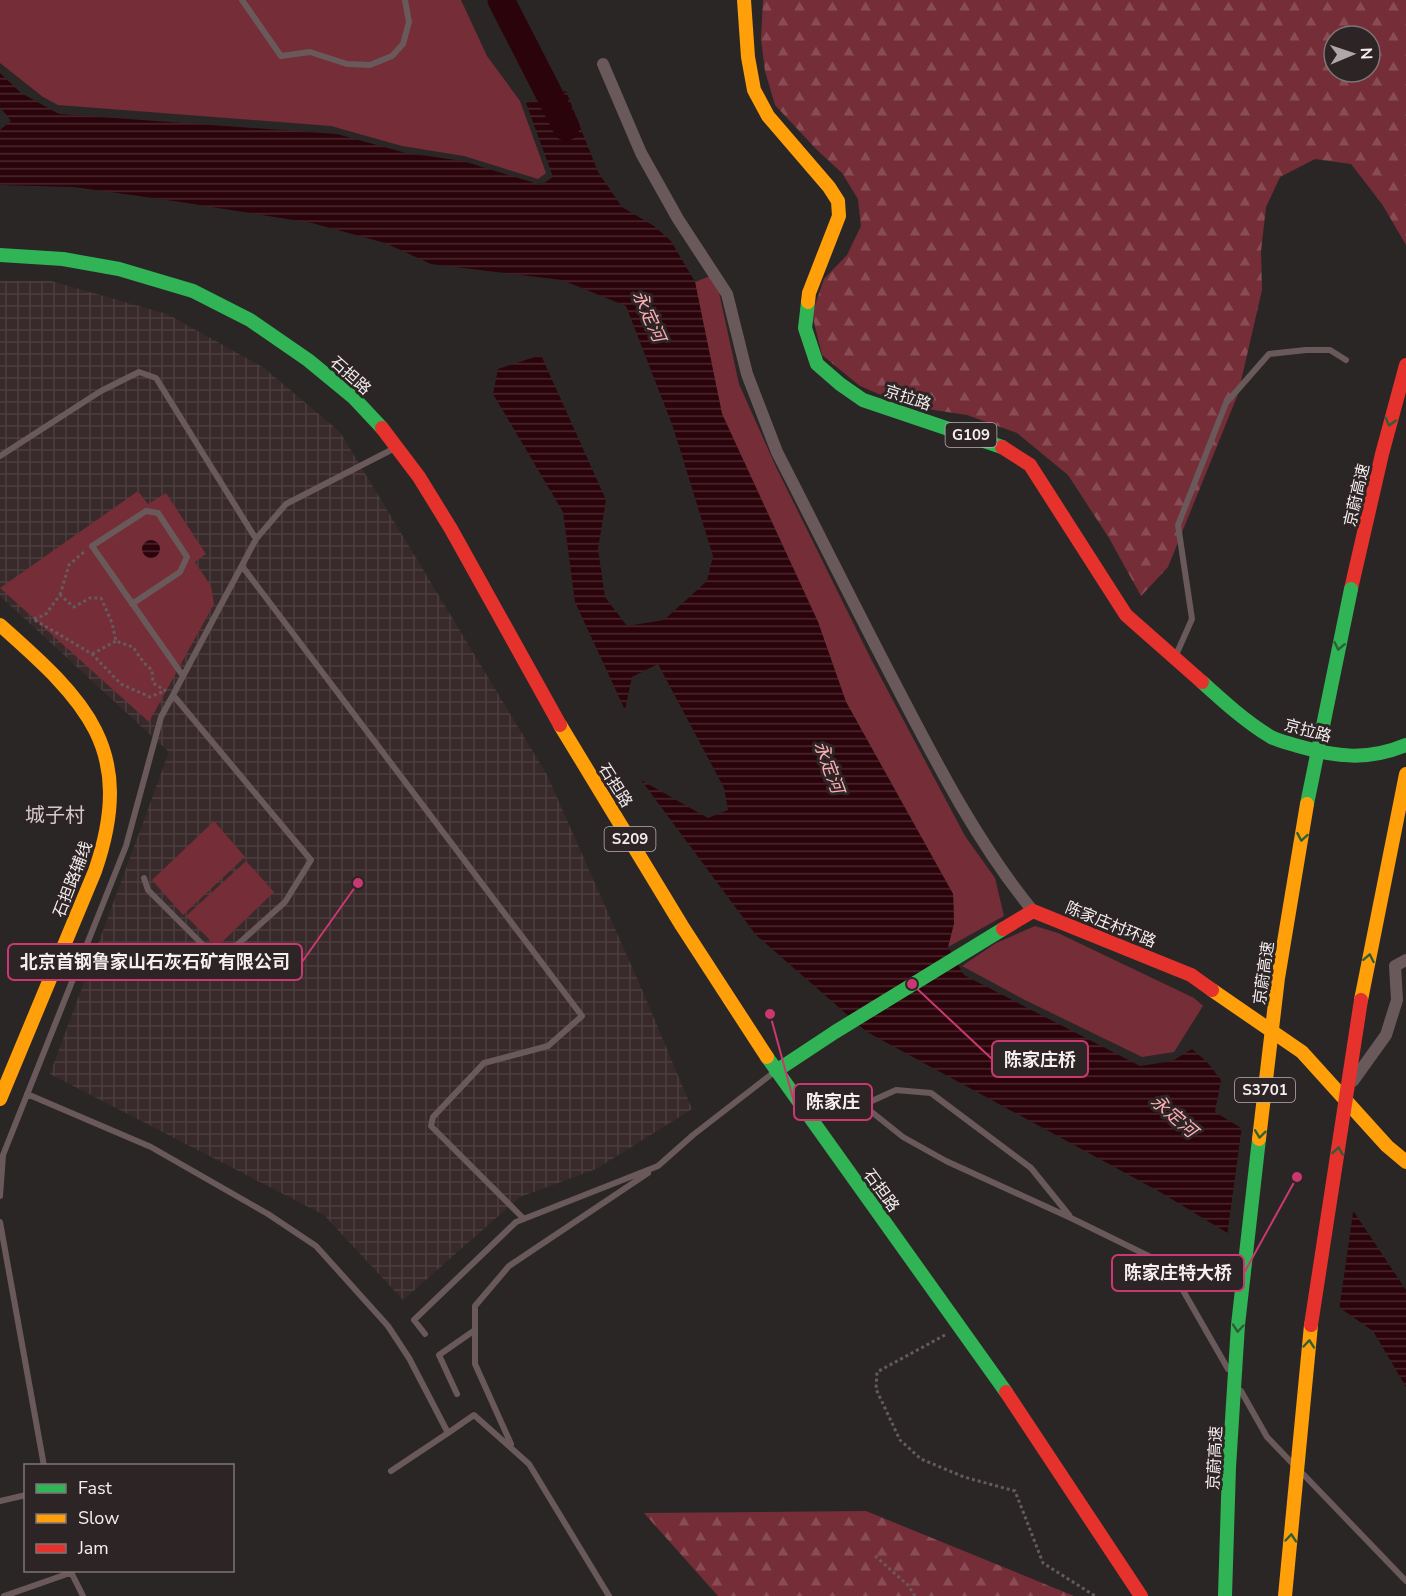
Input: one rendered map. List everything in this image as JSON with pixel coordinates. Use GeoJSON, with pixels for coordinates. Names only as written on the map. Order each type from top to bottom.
{"type":"FeatureCollection","features":[{"type":"Feature","properties":{"kind":"main road","name":"京拉路"},"geometry":{"type":"LineString","coordinates":[[744,0],[748,57],[754,90],[768,116],[814,169],[838,201],[839,216],[809,293],[805,328],[817,364],[863,400],[999,445],[1030,465],[1126,615],[1234,711],[1273,738],[1322,753],[1363,757],[1387,753],[1406,745]]}},
{"type":"Feature","properties":{"kind":"main road","name":"石担路"},"geometry":{"type":"LineString","coordinates":[[0,255],[63,259],[119,270],[193,291],[250,320],[308,360],[353,397],[388,434],[419,477],[451,529],[549,708],[682,926],[776,1071],[1014,1403],[1141,1596]]}},
{"type":"Feature","properties":{"kind":"main road","name":"京蔚高速"},"geometry":{"type":"LineString","coordinates":[[1225,1596],[1229,1467],[1238,1325],[1278,978],[1312,777],[1382,454],[1406,365]]}},
{"type":"Feature","properties":{"kind":"main road","name":"石担路辅线"},"geometry":{"type":"LineString","coordinates":[[0,625],[59,678],[87,714],[103,749],[110,779],[111,804],[106,837],[91,882],[0,1099]]}},
{"type":"Feature","properties":{"kind":"main road"},"geometry":{"type":"LineString","coordinates":[[1285,1596],[1311,1328],[1363,986],[1406,774]]}},
{"type":"Feature","properties":{"kind":"main road"},"geometry":{"type":"LineString","coordinates":[[776,1071],[835,1032],[1033,911]]}},
{"type":"Feature","properties":{"kind":"main road","name":"陈家庄村环路"},"geometry":{"type":"LineString","coordinates":[[1033,911],[1191,975],[1302,1052],[1387,1146],[1406,1162]]}},
{"type":"Feature","properties":{"kind":"street"},"geometry":{"type":"LineString","coordinates":[[603,64],[641,153],[678,219],[727,294],[747,374],[766,426],[855,607],[941,773],[1008,880],[1033,911]]}},
{"type":"Feature","properties":{"kind":"street"},"geometry":{"type":"LineString","coordinates":[[1341,1095],[1386,1035],[1396,1000],[1395,966],[1406,960]]}},
{"type":"Feature","properties":{"kind":"lane"},"geometry":{"type":"LineString","coordinates":[[242,0],[281,56],[310,52],[347,64],[370,65],[392,56],[403,44],[409,22],[405,0]]}},
{"type":"Feature","properties":{"kind":"lane"},"geometry":{"type":"LineString","coordinates":[[1174,658],[1192,619],[1178,525],[1226,403],[1269,354],[1330,350],[1347,360]]}},
{"type":"Feature","properties":{"kind":"lane"},"geometry":{"type":"LineString","coordinates":[[0,456],[101,391],[139,372],[156,378],[256,539]]}},
{"type":"Feature","properties":{"kind":"lane"},"geometry":{"type":"LineString","coordinates":[[0,1196],[3,1155],[126,846],[161,717],[256,539],[286,504],[398,447]]}},
{"type":"Feature","properties":{"kind":"lane"},"geometry":{"type":"LineString","coordinates":[[132,604],[180,572],[187,557],[158,513],[146,510],[92,546],[132,604],[183,676]]}},
{"type":"Feature","properties":{"kind":"lane"},"geometry":{"type":"LineString","coordinates":[[242,566],[582,1016],[548,1046],[484,1063],[433,1117],[431,1126],[524,1219]]}},
{"type":"Feature","properties":{"kind":"lane"},"geometry":{"type":"LineString","coordinates":[[144,878],[148,890],[219,961],[285,902],[311,860],[173,695]]}},
{"type":"Feature","properties":{"kind":"lane"},"geometry":{"type":"LineString","coordinates":[[512,1447],[476,1364],[475,1306],[509,1266],[658,1166],[693,1135],[776,1071]]}},
{"type":"Feature","properties":{"kind":"lane"},"geometry":{"type":"LineString","coordinates":[[809,1117],[834,1107],[863,1105],[896,1090],[931,1093],[1031,1168],[1071,1218]]}},
{"type":"Feature","properties":{"kind":"lane"},"geometry":{"type":"LineString","coordinates":[[27,1094],[151,1148],[268,1214],[316,1246],[388,1326],[409,1358],[448,1433]]}},
{"type":"Feature","properties":{"kind":"lane"},"geometry":{"type":"LineString","coordinates":[[863,1105],[903,1137],[946,1161],[1169,1266],[1267,1437],[1406,1581]]}},
{"type":"Feature","properties":{"kind":"lane"},"geometry":{"type":"LineString","coordinates":[[425,1334],[414,1320],[516,1222],[658,1166]]}},
{"type":"Feature","properties":{"kind":"lane"},"geometry":{"type":"LineString","coordinates":[[0,1222],[44,1464]]}},
{"type":"Feature","properties":{"kind":"lane"},"geometry":{"type":"LineString","coordinates":[[457,1394],[439,1354],[475,1330]]}},
{"type":"Feature","properties":{"kind":"lane"},"geometry":{"type":"LineString","coordinates":[[391,1471],[474,1414],[529,1464],[609,1596]]}},
{"type":"Feature","properties":{"kind":"lane"},"geometry":{"type":"LineString","coordinates":[[0,1501],[24,1495]]}},
{"type":"Feature","properties":{"kind":"lane"},"geometry":{"type":"LineString","coordinates":[[4,1596],[70,1572],[83,1596]]}},
{"type":"Feature","properties":{"kind":"path"},"geometry":{"type":"LineString","coordinates":[[92,546],[69,566],[60,595],[45,615],[33,619],[92,654],[121,684],[150,697],[166,691]]}},
{"type":"Feature","properties":{"kind":"path"},"geometry":{"type":"LineString","coordinates":[[60,595],[74,606],[90,598],[101,598],[112,623],[116,641]]}},
{"type":"Feature","properties":{"kind":"path"},"geometry":{"type":"LineString","coordinates":[[92,654],[116,641],[133,647],[144,663],[152,669],[153,683],[173,695]]}},
{"type":"Feature","properties":{"kind":"path"},"geometry":{"type":"LineString","coordinates":[[960,1327],[877,1372],[876,1389],[900,1440],[921,1459],[964,1477],[1015,1491],[1043,1563],[1095,1596]]}},
{"type":"Feature","properties":{"kind":"path"},"geometry":{"type":"LineString","coordinates":[[875,1556],[908,1585],[915,1596]]}},
{"type":"Feature","properties":{"kind":"shaded area"},"geometry":{"type":"Polygon","coordinates":[[[0,281],[51,281],[167,314],[264,368],[340,432],[547,775],[692,1109],[596,1169],[520,1197],[403,1300],[324,1215],[50,1074],[169,752],[0,596],[0,281]]]}},
{"type":"Feature","properties":{"kind":"green space"},"geometry":{"type":"Polygon","coordinates":[[[0,0],[461,0],[487,56],[520,101],[546,173],[538,179],[464,156],[402,146],[331,126],[58,105],[43,97],[0,63],[0,0]]]}},
{"type":"Feature","properties":{"kind":"green space"},"geometry":{"type":"Polygon","coordinates":[[[763,0],[1406,0],[1406,245],[1382,204],[1351,164],[1315,159],[1280,177],[1266,207],[1261,251],[1262,290],[1238,394],[1168,567],[1141,596],[1109,538],[1068,475],[1017,433],[967,415],[907,406],[860,386],[822,355],[812,314],[824,279],[847,255],[861,226],[858,199],[842,173],[775,105],[765,71],[761,39],[763,0]]]}},
{"type":"Feature","properties":{"kind":"green space"},"geometry":{"type":"Polygon","coordinates":[[[715,274],[739,384],[776,467],[872,661],[965,836],[995,878],[1004,916],[948,947],[954,923],[953,894],[846,702],[818,622],[722,414],[695,282],[715,274]]]}},
{"type":"Feature","properties":{"kind":"green space"},"geometry":{"type":"Polygon","coordinates":[[[138,491],[148,504],[166,493],[206,554],[195,562],[211,586],[214,604],[149,722],[0,588],[138,491]]]}},
{"type":"Feature","properties":{"kind":"green space"},"geometry":{"type":"Polygon","coordinates":[[[214,821],[245,857],[183,915],[152,880],[214,821]]]}},
{"type":"Feature","properties":{"kind":"green space"},"geometry":{"type":"Polygon","coordinates":[[[246,861],[274,892],[217,947],[186,916],[246,861]]]}},
{"type":"Feature","properties":{"kind":"green space"},"geometry":{"type":"Polygon","coordinates":[[[1035,926],[1058,933],[1194,998],[1203,1006],[1174,1052],[1142,1057],[1025,1000],[962,966],[996,943],[1035,926]]]}},
{"type":"Feature","properties":{"kind":"green space"},"geometry":{"type":"Polygon","coordinates":[[[866,1511],[1074,1596],[718,1596],[644,1513],[866,1511]]]}},
{"type":"Feature","properties":{"kind":"water"},"geometry":{"type":"Polygon","coordinates":[[[0,73],[21,93],[59,114],[337,134],[406,153],[463,161],[541,185],[553,177],[526,103],[566,91],[598,172],[622,207],[654,226],[671,241],[695,282],[722,414],[818,622],[846,702],[953,894],[954,923],[948,947],[964,975],[1140,1066],[1172,1061],[1192,1049],[1207,1062],[1221,1080],[1215,1112],[1338,1188],[1406,1290],[1406,1387],[1373,1331],[1267,1257],[1160,1192],[867,1032],[756,935],[641,780],[708,818],[728,810],[724,788],[658,664],[632,677],[625,710],[575,602],[563,512],[493,394],[498,369],[541,355],[606,500],[598,549],[605,597],[627,626],[664,620],[707,581],[713,556],[673,427],[626,306],[562,280],[431,264],[385,243],[312,223],[74,187],[0,185],[0,130],[11,121],[0,107],[0,73]]]}},
{"type":"Feature","properties":{"kind":"water"},"geometry":{"type":"Polygon","coordinates":[[[147,540],[155,540],[160,545],[158,556],[147,558],[142,553],[142,545],[147,540]]]}},
{"type":"Feature","properties":{"kind":"pier"},"geometry":{"type":"Polygon","coordinates":[[[1242,1125],[1340,1185],[1354,1206],[1339,1311],[1266,1259],[1227,1236],[1242,1125]]]}},
{"type":"Feature","properties":{"kind":"waterway","name":"永定河"},"geometry":{"type":"LineString","coordinates":[[501,0],[566,127]]}},
{"type":"Feature","properties":{"kind":"traffic: fast"},"geometry":{"type":"LineString","coordinates":[[0,255],[63,259],[119,269],[193,291],[250,320],[308,360],[353,397],[382,428]]}},
{"type":"Feature","properties":{"kind":"traffic: fast"},"geometry":{"type":"LineString","coordinates":[[808,302],[805,328],[817,364],[840,384],[863,400],[1002,447]]}},
{"type":"Feature","properties":{"kind":"traffic: fast"},"geometry":{"type":"LineString","coordinates":[[1307,804],[1351,589]]}},
{"type":"Feature","properties":{"kind":"traffic: fast"},"geometry":{"type":"LineString","coordinates":[[1202,682],[1253,725],[1281,741],[1326,753],[1352,756],[1378,753],[1406,745]]}},
{"type":"Feature","properties":{"kind":"traffic: fast"},"geometry":{"type":"LineString","coordinates":[[776,1071],[1003,929]]}},
{"type":"Feature","properties":{"kind":"traffic: fast"},"geometry":{"type":"LineString","coordinates":[[767,1057],[1006,1392]]}},
{"type":"Feature","properties":{"kind":"traffic: fast"},"geometry":{"type":"LineString","coordinates":[[1225,1596],[1229,1467],[1238,1325],[1259,1139]]}},
{"type":"Feature","properties":{"kind":"traffic: slow"},"geometry":{"type":"LineString","coordinates":[[744,0],[748,57],[754,90],[768,116],[829,187],[838,201],[839,216],[809,293],[808,302]]}},
{"type":"Feature","properties":{"kind":"traffic: slow"},"geometry":{"type":"LineString","coordinates":[[0,625],[57,678],[79,704],[96,731],[106,760],[110,792],[107,829],[95,871],[0,1099]]}},
{"type":"Feature","properties":{"kind":"traffic: slow"},"geometry":{"type":"LineString","coordinates":[[560,725],[682,926],[767,1057]]}},
{"type":"Feature","properties":{"kind":"traffic: slow"},"geometry":{"type":"LineString","coordinates":[[1361,1000],[1406,774]]}},
{"type":"Feature","properties":{"kind":"traffic: slow"},"geometry":{"type":"LineString","coordinates":[[1259,1139],[1278,978],[1307,804]]}},
{"type":"Feature","properties":{"kind":"traffic: slow"},"geometry":{"type":"LineString","coordinates":[[1212,990],[1302,1052],[1387,1146],[1406,1162]]}},
{"type":"Feature","properties":{"kind":"traffic: slow"},"geometry":{"type":"LineString","coordinates":[[1285,1596],[1311,1325]]}},
{"type":"Feature","properties":{"kind":"traffic: jam"},"geometry":{"type":"LineString","coordinates":[[1351,589],[1382,454],[1406,365]]}},
{"type":"Feature","properties":{"kind":"traffic: jam"},"geometry":{"type":"LineString","coordinates":[[382,428],[419,477],[451,529],[560,725]]}},
{"type":"Feature","properties":{"kind":"traffic: jam"},"geometry":{"type":"LineString","coordinates":[[1002,447],[1030,465],[1126,615],[1202,682]]}},
{"type":"Feature","properties":{"kind":"traffic: jam"},"geometry":{"type":"LineString","coordinates":[[1003,929],[1033,911],[1191,975],[1212,990]]}},
{"type":"Feature","properties":{"kind":"traffic: jam"},"geometry":{"type":"LineString","coordinates":[[1311,1325],[1361,1000]]}},
{"type":"Feature","properties":{"kind":"traffic: jam"},"geometry":{"type":"LineString","coordinates":[[1006,1392],[1141,1596]]}},
{"type":"Feature","properties":{"kind":"place","name":"北京首钢鲁家山石灰石矿有限公司"},"geometry":{"type":"Point","coordinates":[358,883]}},
{"type":"Feature","properties":{"kind":"place","name":"陈家庄桥"},"geometry":{"type":"Point","coordinates":[912,984]}},
{"type":"Feature","properties":{"kind":"place","name":"陈家庄"},"geometry":{"type":"Point","coordinates":[770,1014]}},
{"type":"Feature","properties":{"kind":"place","name":"陈家庄特大桥"},"geometry":{"type":"Point","coordinates":[1297,1177]}},
{"type":"Feature","properties":{"kind":"district","name":"城子村"},"geometry":{"type":"Point","coordinates":[55,815]}}]}
